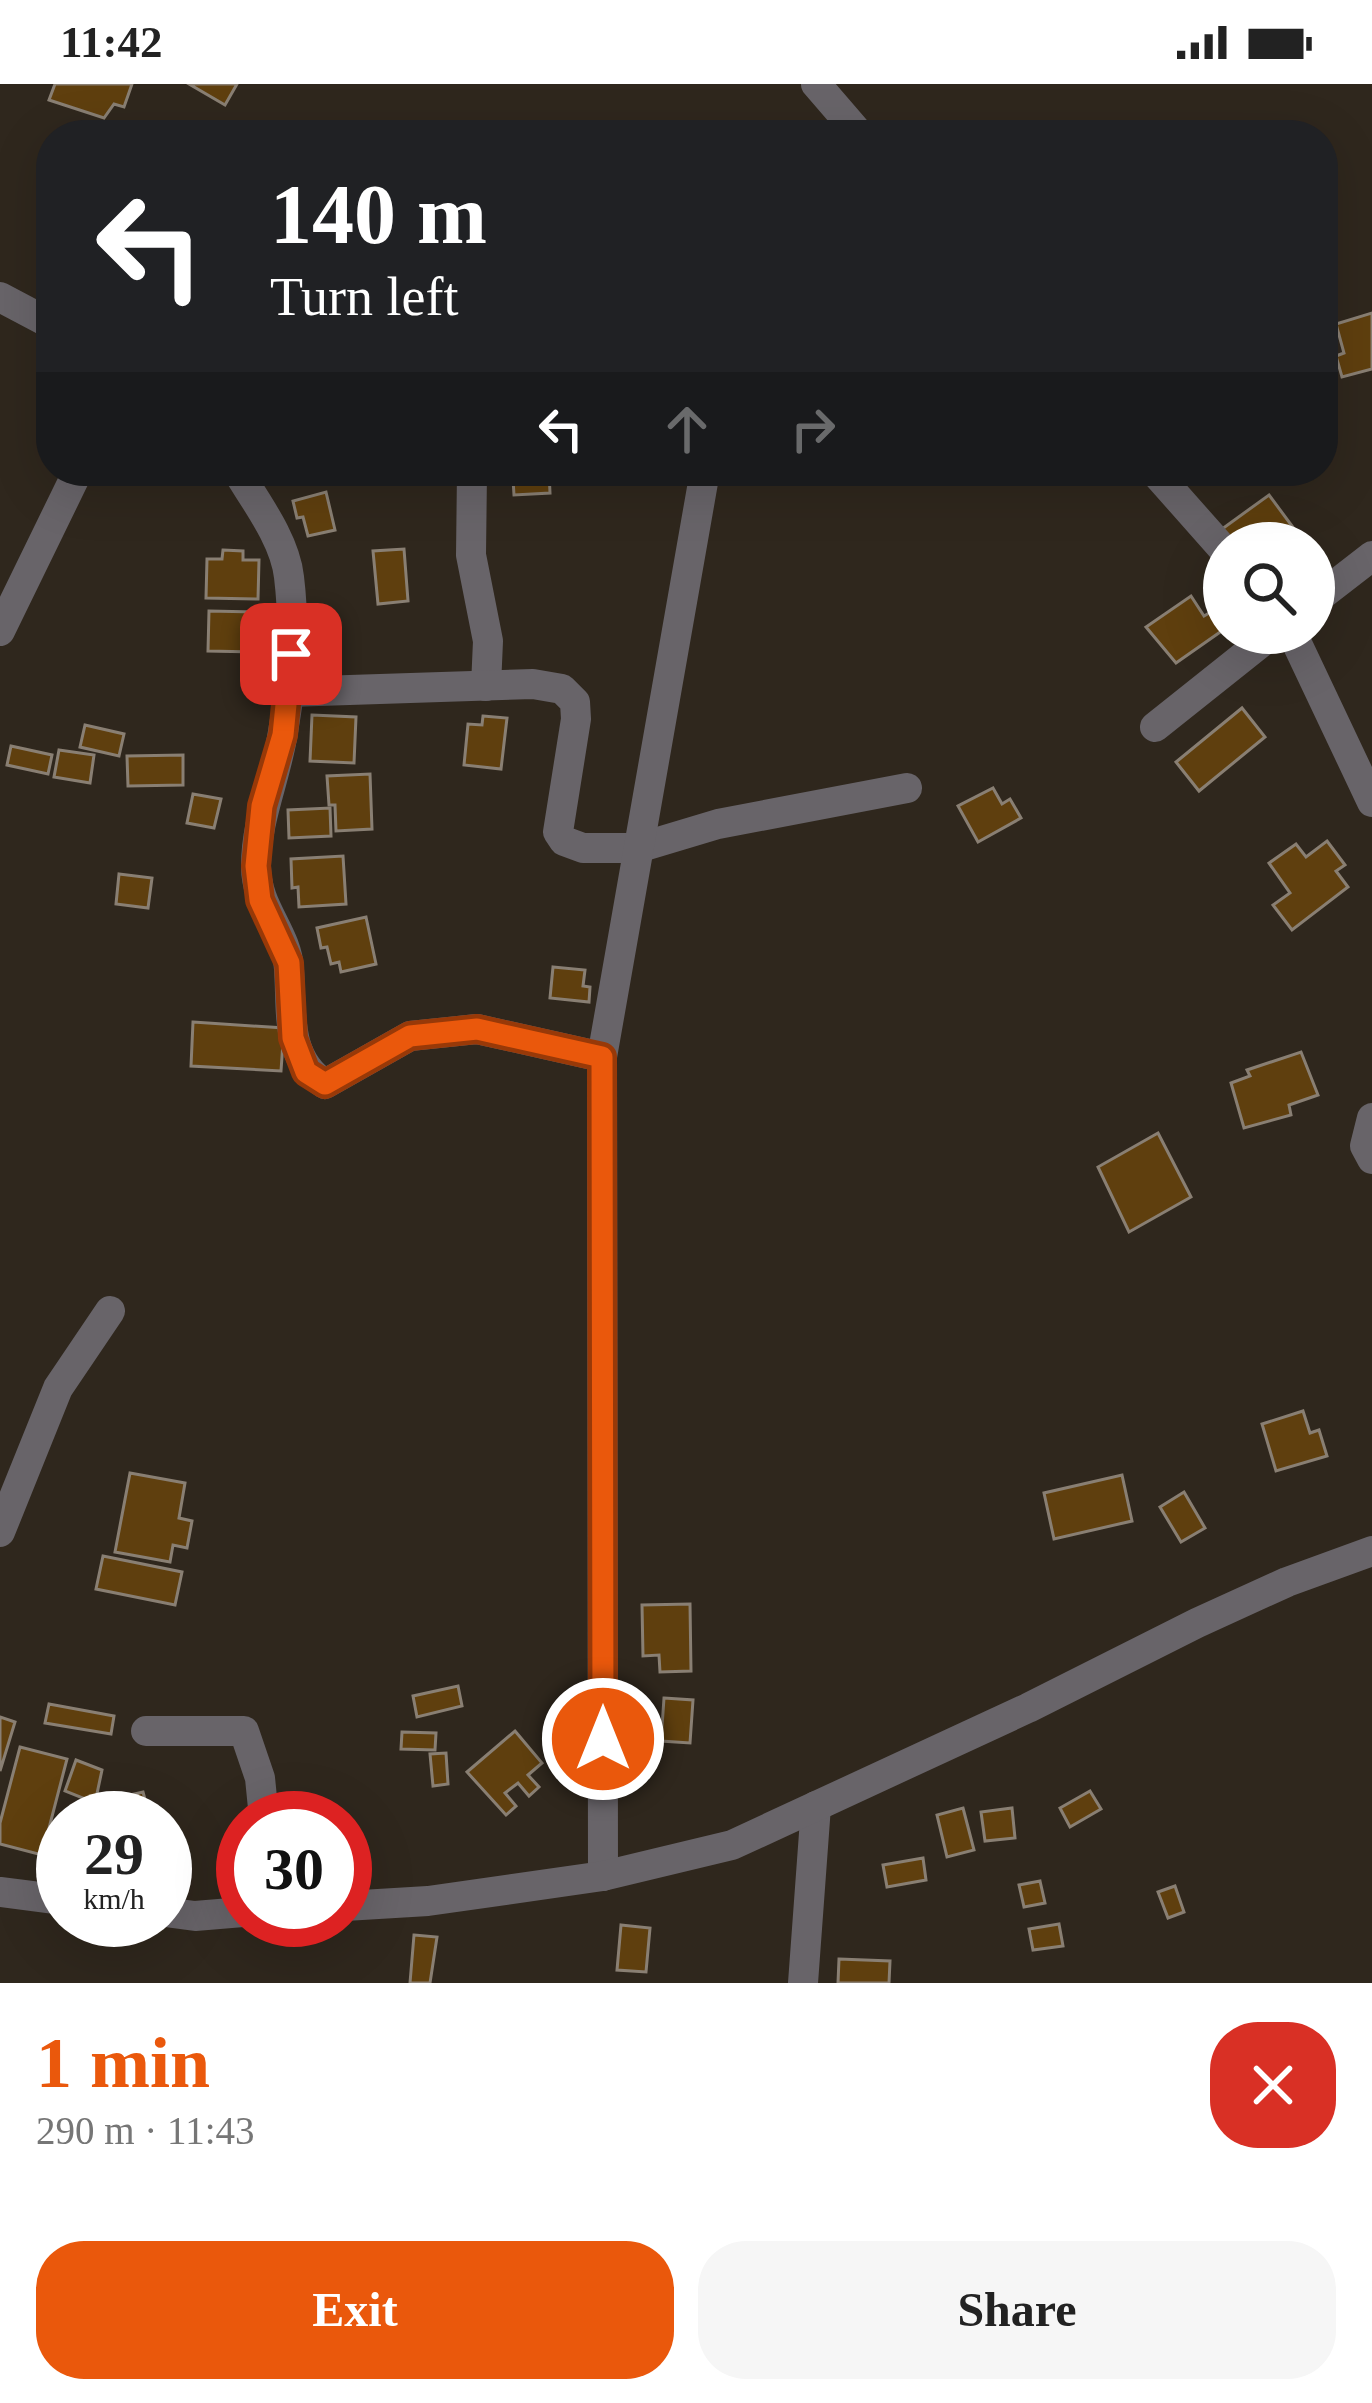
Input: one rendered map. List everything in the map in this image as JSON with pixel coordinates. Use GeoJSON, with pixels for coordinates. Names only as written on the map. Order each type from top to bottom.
{"type":"FeatureCollection","features":[{"type":"Feature","properties":{"kind":"street"},"geometry":{"type":"LineString","coordinates":[[816,84],[847,120]]}},
{"type":"Feature","properties":{"kind":"street"},"geometry":{"type":"LineString","coordinates":[[0,297],[36,316]]}},
{"type":"Feature","properties":{"kind":"street"},"geometry":{"type":"LineString","coordinates":[[0,631],[71,486]]}},
{"type":"Feature","properties":{"kind":"street"},"geometry":{"type":"LineString","coordinates":[[246,486],[289,572],[288,692],[283,735],[262,806],[256,866],[260,900],[289,963],[293,1038],[306,1072],[325,1084],[410,1036],[477,1029],[602,1057]]}},
{"type":"Feature","properties":{"kind":"street"},"geometry":{"type":"LineString","coordinates":[[472,486],[471,555],[488,641],[486,686]]}},
{"type":"Feature","properties":{"kind":"street"},"geometry":{"type":"LineString","coordinates":[[603,1876],[602,1057],[702,486]]}},
{"type":"Feature","properties":{"kind":"street"},"geometry":{"type":"LineString","coordinates":[[1167,486],[1203,526]]}},
{"type":"Feature","properties":{"kind":"street"},"geometry":{"type":"LineString","coordinates":[[1335,585],[1372,556]]}},
{"type":"Feature","properties":{"kind":"street"},"geometry":{"type":"LineString","coordinates":[[1155,727],[1247,654]]}},
{"type":"Feature","properties":{"kind":"street"},"geometry":{"type":"LineString","coordinates":[[1302,654],[1372,802]]}},
{"type":"Feature","properties":{"kind":"street"},"geometry":{"type":"LineString","coordinates":[[288,692],[533,685],[562,689],[575,702],[576,719],[558,832],[564,841],[584,848],[638,848],[718,824],[907,788]]}},
{"type":"Feature","properties":{"kind":"street"},"geometry":{"type":"LineString","coordinates":[[1372,1118],[1365,1146],[1372,1159]]}},
{"type":"Feature","properties":{"kind":"street"},"geometry":{"type":"LineString","coordinates":[[0,1532],[58,1388],[110,1311]]}},
{"type":"Feature","properties":{"kind":"street"},"geometry":{"type":"LineString","coordinates":[[372,1904],[603,1876],[732,1845],[1251,1598],[1372,1551]]}},
{"type":"Feature","properties":{"kind":"street"},"geometry":{"type":"LineString","coordinates":[[146,1731],[244,1731],[261,1791]]}},
{"type":"Feature","properties":{"kind":"street"},"geometry":{"type":"LineString","coordinates":[[802,1983],[816,1806]]}},
{"type":"Feature","properties":{"kind":"street"},"geometry":{"type":"LineString","coordinates":[[0,1892],[36,1897]]}},
{"type":"Feature","properties":{"kind":"building"},"geometry":{"type":"Polygon","coordinates":[[[55,84],[132,84],[124,107],[114,104],[104,118],[49,100],[55,84]]]}},
{"type":"Feature","properties":{"kind":"building"},"geometry":{"type":"Polygon","coordinates":[[[189,84],[237,84],[225,105],[189,84]]]}},
{"type":"Feature","properties":{"kind":"building"},"geometry":{"type":"Polygon","coordinates":[[[1372,313],[1372,369],[1342,377],[1338,355],[1344,353],[1338,323],[1372,313]]]}},
{"type":"Feature","properties":{"kind":"building"},"geometry":{"type":"Polygon","coordinates":[[[513,486],[550,486],[550,493],[514,495],[513,486]]]}},
{"type":"Feature","properties":{"kind":"building"},"geometry":{"type":"Polygon","coordinates":[[[326,492],[335,530],[308,536],[293,501],[326,492]]]}},
{"type":"Feature","properties":{"kind":"building"},"geometry":{"type":"Polygon","coordinates":[[[1269,495],[1289,522],[1232,522],[1269,495]]]}},
{"type":"Feature","properties":{"kind":"building"},"geometry":{"type":"Polygon","coordinates":[[[404,549],[408,601],[378,604],[373,551],[404,549]]]}},
{"type":"Feature","properties":{"kind":"building"},"geometry":{"type":"Polygon","coordinates":[[[223,550],[243,551],[243,560],[259,560],[258,599],[206,598],[207,559],[222,559],[223,550]]]}},
{"type":"Feature","properties":{"kind":"building"},"geometry":{"type":"Polygon","coordinates":[[[1191,596],[1203,614],[1203,644],[1176,663],[1146,627],[1191,596]]]}},
{"type":"Feature","properties":{"kind":"building"},"geometry":{"type":"Polygon","coordinates":[[[209,611],[258,612],[257,652],[208,651],[209,611]]]}},
{"type":"Feature","properties":{"kind":"building"},"geometry":{"type":"Polygon","coordinates":[[[1242,708],[1265,737],[1199,791],[1176,762],[1242,708]]]}},
{"type":"Feature","properties":{"kind":"building"},"geometry":{"type":"Polygon","coordinates":[[[312,715],[356,717],[354,763],[310,761],[312,715]]]}},
{"type":"Feature","properties":{"kind":"building"},"geometry":{"type":"Polygon","coordinates":[[[483,716],[507,718],[501,769],[464,765],[468,724],[482,725],[483,716]]]}},
{"type":"Feature","properties":{"kind":"building"},"geometry":{"type":"Polygon","coordinates":[[[85,725],[124,734],[119,756],[80,747],[85,725]]]}},
{"type":"Feature","properties":{"kind":"building"},"geometry":{"type":"Polygon","coordinates":[[[11,746],[52,755],[48,774],[7,765],[11,746]]]}},
{"type":"Feature","properties":{"kind":"building"},"geometry":{"type":"Polygon","coordinates":[[[59,750],[94,755],[90,783],[54,777],[59,750]]]}},
{"type":"Feature","properties":{"kind":"building"},"geometry":{"type":"Polygon","coordinates":[[[183,755],[183,785],[128,786],[127,756],[183,755]]]}},
{"type":"Feature","properties":{"kind":"building"},"geometry":{"type":"Polygon","coordinates":[[[370,774],[372,829],[336,831],[327,776],[370,774]]]}},
{"type":"Feature","properties":{"kind":"building"},"geometry":{"type":"Polygon","coordinates":[[[993,788],[1002,804],[1010,799],[1021,818],[978,842],[958,806],[993,788]]]}},
{"type":"Feature","properties":{"kind":"building"},"geometry":{"type":"Polygon","coordinates":[[[193,794],[221,799],[214,828],[187,823],[193,794]]]}},
{"type":"Feature","properties":{"kind":"building"},"geometry":{"type":"Polygon","coordinates":[[[330,808],[331,836],[289,838],[288,810],[330,808]]]}},
{"type":"Feature","properties":{"kind":"building"},"geometry":{"type":"Polygon","coordinates":[[[1327,841],[1345,865],[1336,871],[1348,887],[1292,930],[1273,905],[1290,893],[1269,863],[1296,844],[1306,857],[1327,841]]]}},
{"type":"Feature","properties":{"kind":"building"},"geometry":{"type":"Polygon","coordinates":[[[343,856],[346,904],[299,907],[298,887],[292,888],[291,859],[343,856]]]}},
{"type":"Feature","properties":{"kind":"building"},"geometry":{"type":"Polygon","coordinates":[[[119,874],[152,878],[148,908],[116,904],[119,874]]]}},
{"type":"Feature","properties":{"kind":"building"},"geometry":{"type":"Polygon","coordinates":[[[366,917],[376,964],[341,972],[339,962],[331,964],[327,947],[321,948],[317,928],[366,917]]]}},
{"type":"Feature","properties":{"kind":"building"},"geometry":{"type":"Polygon","coordinates":[[[553,967],[585,970],[583,986],[590,987],[589,1002],[550,998],[553,967]]]}},
{"type":"Feature","properties":{"kind":"building"},"geometry":{"type":"Polygon","coordinates":[[[193,1022],[284,1028],[281,1071],[191,1066],[193,1022]]]}},
{"type":"Feature","properties":{"kind":"building"},"geometry":{"type":"Polygon","coordinates":[[[1301,1052],[1318,1095],[1289,1105],[1291,1115],[1244,1128],[1231,1083],[1250,1076],[1247,1070],[1301,1052]]]}},
{"type":"Feature","properties":{"kind":"building"},"geometry":{"type":"Polygon","coordinates":[[[1158,1133],[1191,1197],[1129,1232],[1098,1167],[1158,1133]]]}},
{"type":"Feature","properties":{"kind":"building"},"geometry":{"type":"Polygon","coordinates":[[[1303,1411],[1310,1433],[1319,1430],[1327,1456],[1276,1471],[1262,1424],[1303,1411]]]}},
{"type":"Feature","properties":{"kind":"building"},"geometry":{"type":"Polygon","coordinates":[[[130,1473],[185,1483],[179,1518],[192,1521],[187,1548],[173,1545],[170,1562],[115,1552],[130,1473]]]}},
{"type":"Feature","properties":{"kind":"building"},"geometry":{"type":"Polygon","coordinates":[[[1122,1475],[1132,1521],[1054,1539],[1044,1493],[1122,1475]]]}},
{"type":"Feature","properties":{"kind":"building"},"geometry":{"type":"Polygon","coordinates":[[[1184,1492],[1205,1528],[1181,1542],[1160,1507],[1184,1492]]]}},
{"type":"Feature","properties":{"kind":"building"},"geometry":{"type":"Polygon","coordinates":[[[103,1556],[182,1572],[175,1605],[96,1589],[103,1556]]]}},
{"type":"Feature","properties":{"kind":"building"},"geometry":{"type":"Polygon","coordinates":[[[690,1604],[691,1671],[660,1672],[659,1655],[643,1656],[642,1605],[690,1604]]]}},
{"type":"Feature","properties":{"kind":"building"},"geometry":{"type":"Polygon","coordinates":[[[458,1686],[462,1706],[417,1717],[413,1696],[458,1686]]]}},
{"type":"Feature","properties":{"kind":"building"},"geometry":{"type":"Polygon","coordinates":[[[664,1698],[693,1700],[690,1743],[661,1741],[664,1698]]]}},
{"type":"Feature","properties":{"kind":"building"},"geometry":{"type":"Polygon","coordinates":[[[49,1704],[114,1716],[111,1734],[45,1723],[49,1704]]]}},
{"type":"Feature","properties":{"kind":"building"},"geometry":{"type":"Polygon","coordinates":[[[0,1717],[15,1722],[0,1771],[0,1717]]]}},
{"type":"Feature","properties":{"kind":"building"},"geometry":{"type":"Polygon","coordinates":[[[515,1731],[542,1763],[528,1775],[539,1787],[529,1796],[518,1783],[505,1793],[516,1806],[506,1815],[467,1772],[515,1731]]]}},
{"type":"Feature","properties":{"kind":"building"},"geometry":{"type":"Polygon","coordinates":[[[402,1732],[436,1733],[435,1750],[401,1749],[402,1732]]]}},
{"type":"Feature","properties":{"kind":"building"},"geometry":{"type":"Polygon","coordinates":[[[20,1747],[67,1759],[59,1791],[36,1791],[36,1853],[0,1844],[0,1823],[20,1747]]]}},
{"type":"Feature","properties":{"kind":"building"},"geometry":{"type":"Polygon","coordinates":[[[446,1753],[448,1784],[433,1786],[430,1754],[446,1753]]]}},
{"type":"Feature","properties":{"kind":"building"},"geometry":{"type":"Polygon","coordinates":[[[76,1760],[102,1770],[98,1791],[65,1791],[76,1760]]]}},
{"type":"Feature","properties":{"kind":"building"},"geometry":{"type":"Polygon","coordinates":[[[1090,1791],[1101,1809],[1070,1827],[1060,1808],[1090,1791]]]}},
{"type":"Feature","properties":{"kind":"building"},"geometry":{"type":"Polygon","coordinates":[[[963,1808],[974,1850],[947,1857],[937,1815],[963,1808]]]}},
{"type":"Feature","properties":{"kind":"building"},"geometry":{"type":"Polygon","coordinates":[[[1012,1808],[1015,1838],[985,1841],[981,1812],[1012,1808]]]}},
{"type":"Feature","properties":{"kind":"building"},"geometry":{"type":"Polygon","coordinates":[[[923,1858],[926,1880],[887,1887],[883,1865],[923,1858]]]}},
{"type":"Feature","properties":{"kind":"building"},"geometry":{"type":"Polygon","coordinates":[[[1040,1881],[1045,1903],[1024,1907],[1019,1885],[1040,1881]]]}},
{"type":"Feature","properties":{"kind":"building"},"geometry":{"type":"Polygon","coordinates":[[[1175,1886],[1184,1912],[1168,1918],[1158,1892],[1175,1886]]]}},
{"type":"Feature","properties":{"kind":"building"},"geometry":{"type":"Polygon","coordinates":[[[1059,1924],[1063,1946],[1033,1950],[1029,1929],[1059,1924]]]}},
{"type":"Feature","properties":{"kind":"building"},"geometry":{"type":"Polygon","coordinates":[[[621,1925],[650,1928],[646,1972],[617,1970],[621,1925]]]}},
{"type":"Feature","properties":{"kind":"building"},"geometry":{"type":"Polygon","coordinates":[[[414,1935],[437,1937],[430,1983],[410,1983],[414,1935]]]}},
{"type":"Feature","properties":{"kind":"building"},"geometry":{"type":"Polygon","coordinates":[[[839,1959],[890,1961],[889,1983],[838,1983],[839,1959]]]}},
{"type":"Feature","properties":{"kind":"route"},"geometry":{"type":"LineString","coordinates":[[291,654],[283,735],[262,806],[256,866],[260,900],[289,963],[293,1038],[306,1072],[325,1084],[410,1036],[477,1029],[602,1057],[603,1739]]}}]}
